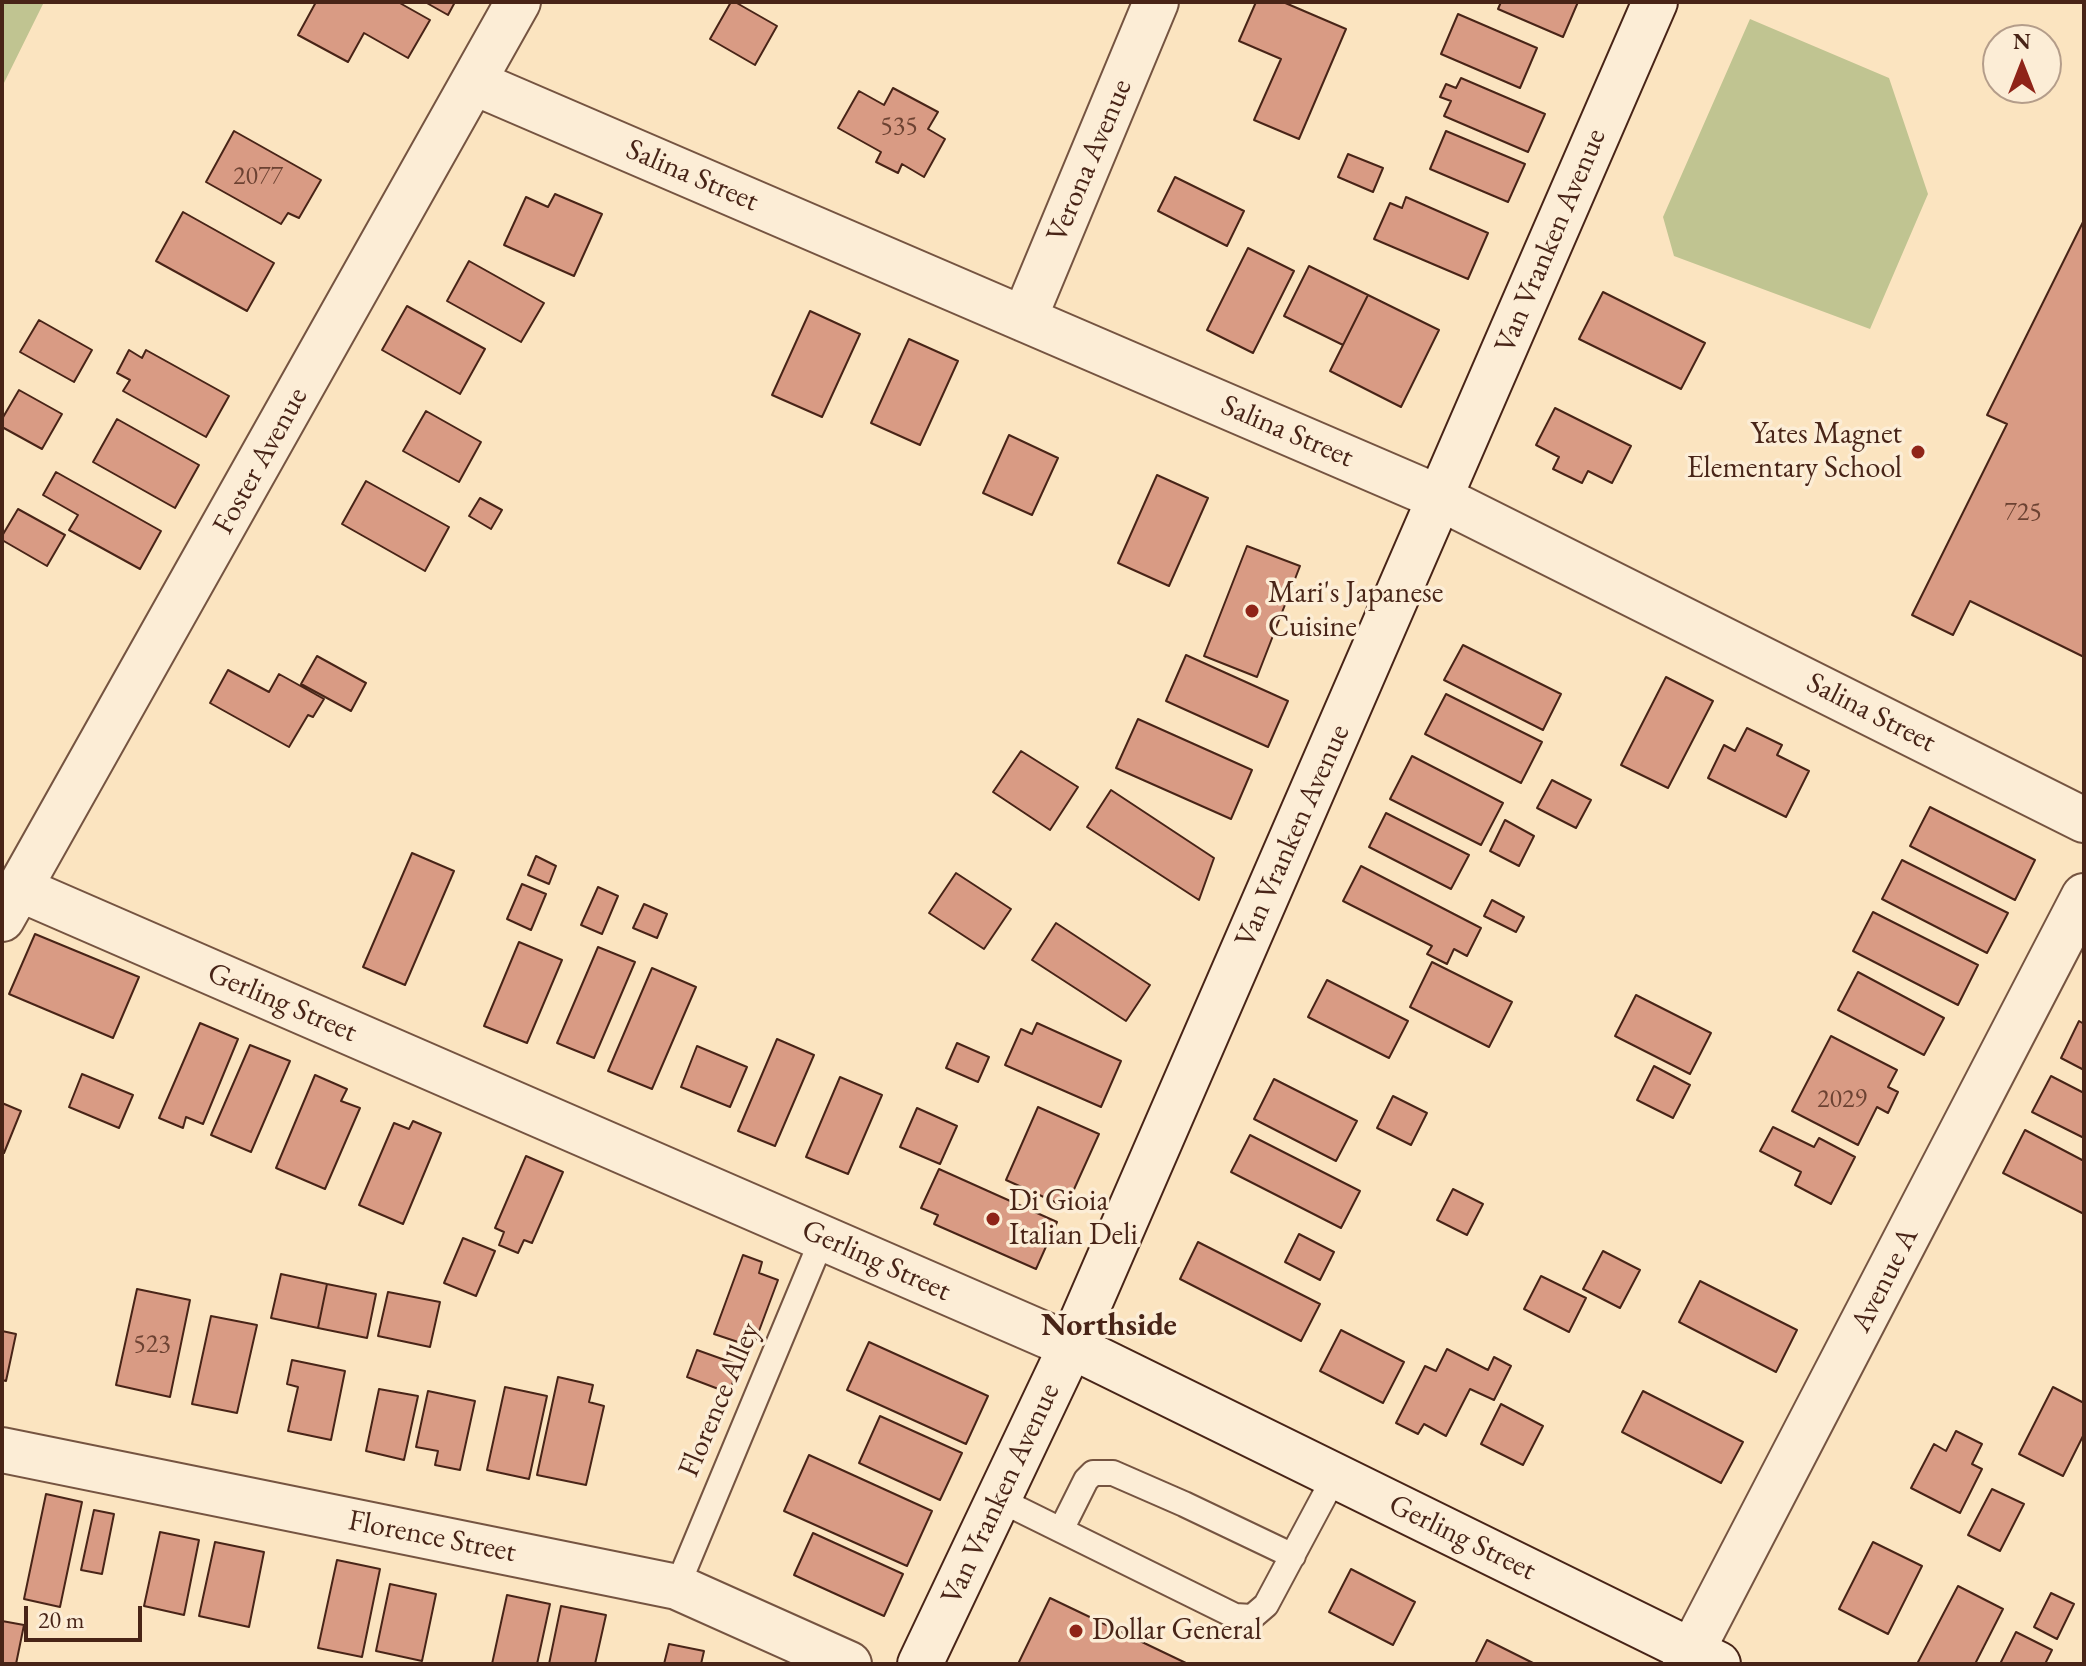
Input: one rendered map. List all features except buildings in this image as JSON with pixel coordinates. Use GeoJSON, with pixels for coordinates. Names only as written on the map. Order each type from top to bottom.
{"type":"FeatureCollection","features":[{"type":"Feature","properties":{"kind":"street","name":"Foster Avenue"},"geometry":{"type":"LineString","coordinates":[[11,904],[518,2]]}},
{"type":"Feature","properties":{"kind":"street","name":"Verona Avenue"},"geometry":{"type":"LineString","coordinates":[[1024,319],[1156,2]]}},
{"type":"Feature","properties":{"kind":"street","name":"Van Vranken Avenue"},"geometry":{"type":"LineString","coordinates":[[920,1664],[1071,1346],[1655,2]]}},
{"type":"Feature","properties":{"kind":"street","name":"Salina Street"},"geometry":{"type":"LineString","coordinates":[[473,82],[1440,498],[2084,820]]}},
{"type":"Feature","properties":{"kind":"street","name":"Avenue A"},"geometry":{"type":"LineString","coordinates":[[1698,1660],[2084,896]]}},
{"type":"Feature","properties":{"kind":"street","name":"Gerling Street"},"geometry":{"type":"LineString","coordinates":[[11,904],[823,1237],[1071,1346],[1698,1660]]}},
{"type":"Feature","properties":{"kind":"street","name":"Florence Street"},"geometry":{"type":"LineString","coordinates":[[2,1450],[677,1587],[849,1664]]}},
{"type":"Feature","properties":{"kind":"lane","name":"Florence Alley"},"geometry":{"type":"LineString","coordinates":[[677,1587],[823,1237]]}},
{"type":"Feature","properties":{"kind":"lane"},"geometry":{"type":"LineString","coordinates":[[1061,1530],[1086,1480],[1093,1473],[1113,1473],[1293,1556]]}},
{"type":"Feature","properties":{"kind":"lane"},"geometry":{"type":"LineString","coordinates":[[998,1499],[1235,1616],[1252,1617],[1266,1605],[1335,1476]]}},
{"type":"Feature","properties":{"kind":"green space"},"geometry":{"type":"Polygon","coordinates":[[[2,2],[44,2],[2,87],[2,2]]]}},
{"type":"Feature","properties":{"kind":"green space"},"geometry":{"type":"Polygon","coordinates":[[[1750,19],[1889,78],[1928,194],[1870,329],[1674,256],[1663,217],[1750,19]]]}},
{"type":"Feature","properties":{"kind":"place","name":"Yates Magnet Elementary School"},"geometry":{"type":"Point","coordinates":[1918,452]}},
{"type":"Feature","properties":{"kind":"place","name":"Mari's Japanese Cuisine"},"geometry":{"type":"Point","coordinates":[1252,611]}},
{"type":"Feature","properties":{"kind":"place","name":"Di Gioia Italian Deli"},"geometry":{"type":"Point","coordinates":[993,1219]}},
{"type":"Feature","properties":{"kind":"place","name":"Dollar General"},"geometry":{"type":"Point","coordinates":[1076,1631]}},
{"type":"Feature","properties":{"kind":"district","name":"Northside"},"geometry":{"type":"Point","coordinates":[1109,1326]}}]}
